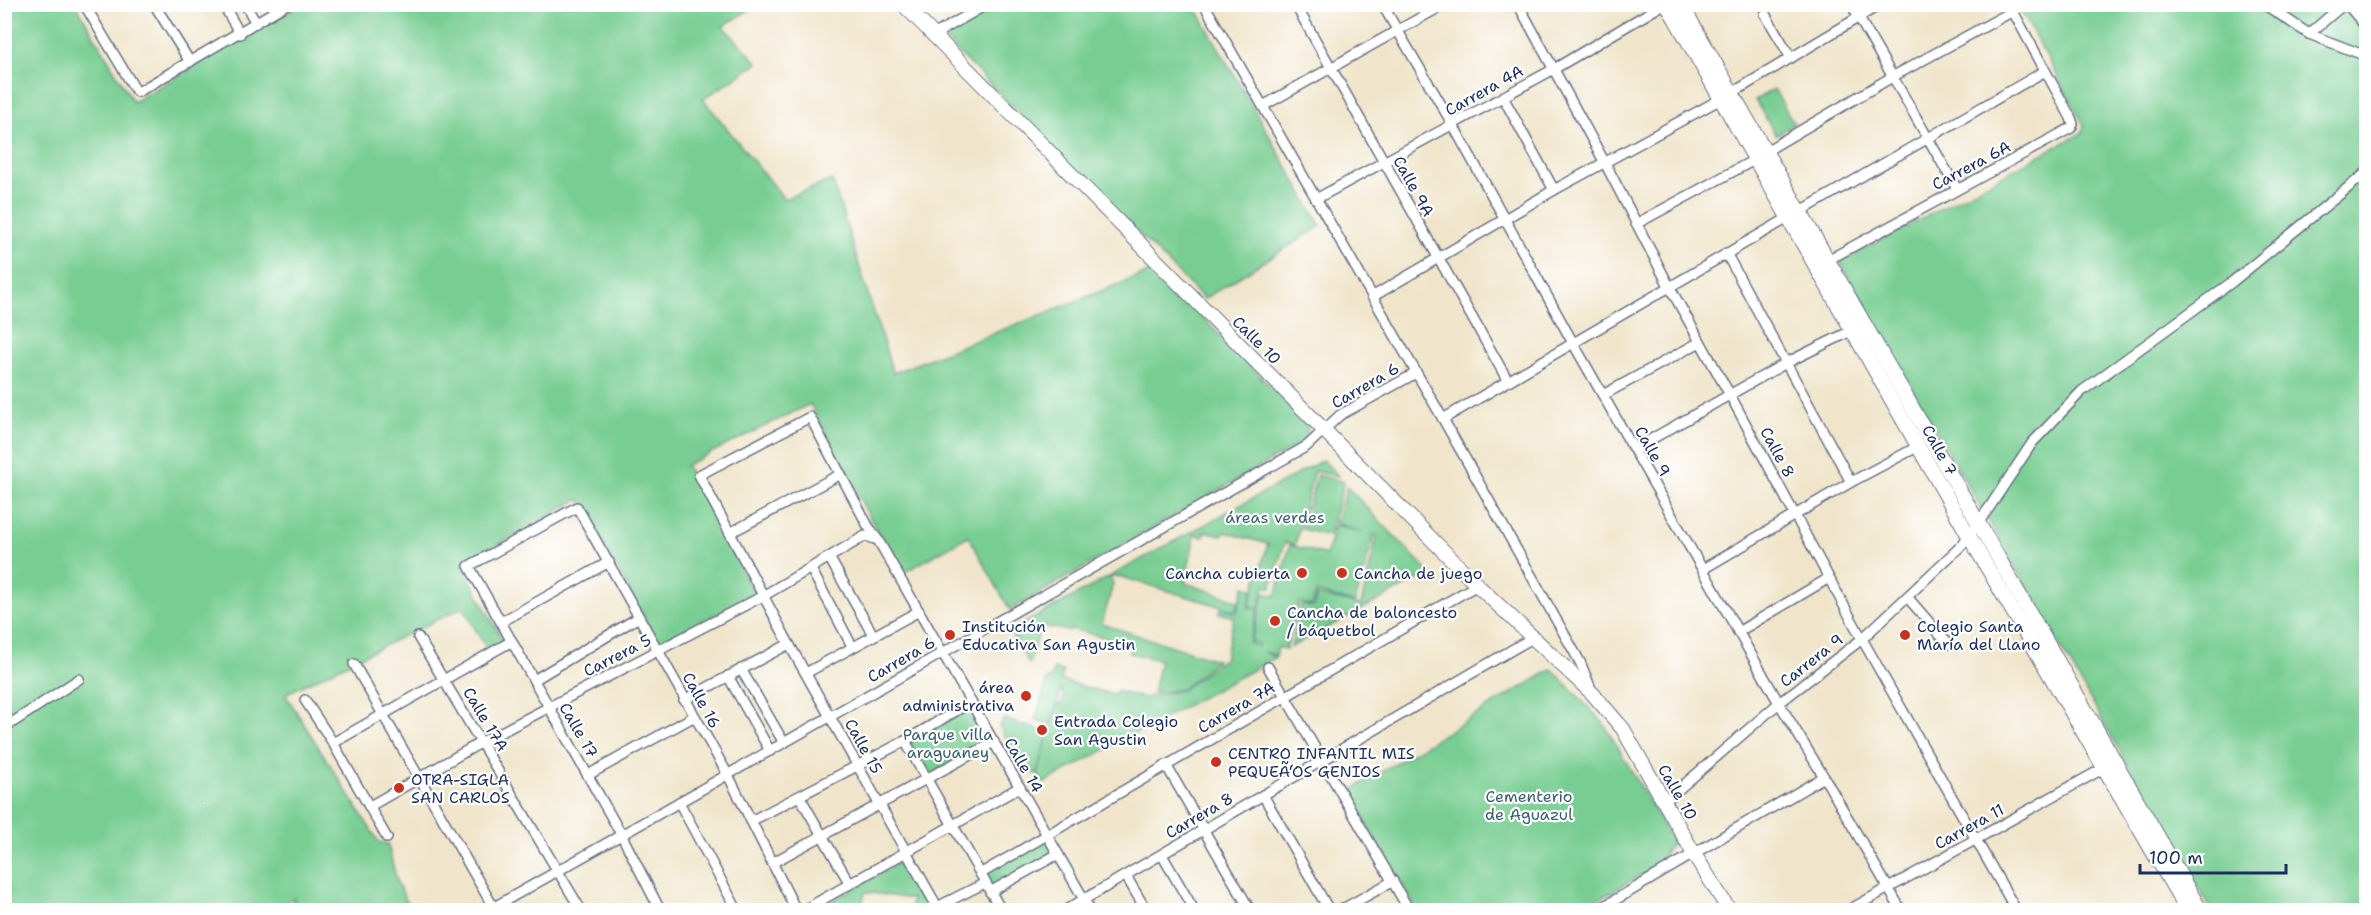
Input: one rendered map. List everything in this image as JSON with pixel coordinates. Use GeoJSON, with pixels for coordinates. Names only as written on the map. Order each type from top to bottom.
{"type":"FeatureCollection","features":[{"type":"Feature","properties":{"kind":"main road","name":"Calle 7"},"geometry":{"type":"LineString","coordinates":[[1666,4],[1727,95]]}},
{"type":"Feature","properties":{"kind":"main road","name":"Calle 7"},"geometry":{"type":"LineString","coordinates":[[1681,4],[1853,330],[2104,768],[2190,909]]}},
{"type":"Feature","properties":{"kind":"main road","name":"Calle 10"},"geometry":{"type":"LineString","coordinates":[[907,9],[1477,585],[1593,694],[1623,729],[1694,854],[1729,910]]}},
{"type":"Feature","properties":{"kind":"main road","name":"Calle 7"},"geometry":{"type":"LineString","coordinates":[[1794,215],[1828,260],[1978,524],[2190,909]]}},
{"type":"Feature","properties":{"kind":"street"},"geometry":{"type":"LineString","coordinates":[[84,4],[136,91],[142,92],[287,4]]}},
{"type":"Feature","properties":{"kind":"street"},"geometry":{"type":"LineString","coordinates":[[154,4],[190,62]]}},
{"type":"Feature","properties":{"kind":"street"},"geometry":{"type":"LineString","coordinates":[[223,4],[240,34]]}},
{"type":"Feature","properties":{"kind":"street"},"geometry":{"type":"LineString","coordinates":[[245,4],[256,23]]}},
{"type":"Feature","properties":{"kind":"street"},"geometry":{"type":"LineString","coordinates":[[907,9],[924,4]]}},
{"type":"Feature","properties":{"kind":"street"},"geometry":{"type":"LineString","coordinates":[[932,36],[987,4]]}},
{"type":"Feature","properties":{"kind":"street","name":"Calle 10"},"geometry":{"type":"LineString","coordinates":[[1204,4],[1580,662],[1593,694]]}},
{"type":"Feature","properties":{"kind":"street","name":"Calle 9A"},"geometry":{"type":"LineString","coordinates":[[1295,4],[1508,381]]}},
{"type":"Feature","properties":{"kind":"street","name":"Calle 9"},"geometry":{"type":"LineString","coordinates":[[1382,4],[1453,124],[1504,219],[1738,632],[1900,910]]}},
{"type":"Feature","properties":{"kind":"street"},"geometry":{"type":"LineString","coordinates":[[1263,106],[1445,4]]}},
{"type":"Feature","properties":{"kind":"street","name":"Calle 8"},"geometry":{"type":"LineString","coordinates":[[1518,4],[1862,639],[2016,910]]}},
{"type":"Feature","properties":{"kind":"street","name":"Carrera 4A"},"geometry":{"type":"LineString","coordinates":[[1316,199],[1554,69],[1666,4]]}},
{"type":"Feature","properties":{"kind":"street"},"geometry":{"type":"LineString","coordinates":[[1851,4],[1957,189]]}},
{"type":"Feature","properties":{"kind":"street"},"geometry":{"type":"LineString","coordinates":[[1372,297],[1554,190],[1727,95],[1881,4]]}},
{"type":"Feature","properties":{"kind":"street"},"geometry":{"type":"LineString","coordinates":[[2264,4],[2309,34],[2367,56]]}},
{"type":"Feature","properties":{"kind":"street"},"geometry":{"type":"LineString","coordinates":[[2309,34],[2345,4],[2367,27]]}},
{"type":"Feature","properties":{"kind":"street"},"geometry":{"type":"LineString","coordinates":[[1443,419],[1726,253],[2045,71],[2011,8],[1761,155],[1636,224]]}},
{"type":"Feature","properties":{"kind":"street"},"geometry":{"type":"LineString","coordinates":[[1765,14],[1791,58]]}},
{"type":"Feature","properties":{"kind":"street","name":"Carrera 6A"},"geometry":{"type":"LineString","coordinates":[[1828,260],[2071,128],[2073,124],[2071,118],[2045,71]]}},
{"type":"Feature","properties":{"kind":"street"},"geometry":{"type":"LineString","coordinates":[[1503,97],[1554,190]]}},
{"type":"Feature","properties":{"kind":"street","name":"Carrera 9"},"geometry":{"type":"LineString","coordinates":[[1665,801],[1779,703],[1862,639],[1908,598],[1969,536],[2032,443],[2082,391],[2232,282],[2367,172]]}},
{"type":"Feature","properties":{"kind":"street"},"geometry":{"type":"LineString","coordinates":[[1726,253],[1851,482]]}},
{"type":"Feature","properties":{"kind":"street"},"geometry":{"type":"LineString","coordinates":[[1634,449],[1786,363],[1853,330]]}},
{"type":"Feature","properties":{"kind":"street"},"geometry":{"type":"LineString","coordinates":[[1603,395],[1700,342]]}},
{"type":"Feature","properties":{"kind":"street","name":"Carrera 6"},"geometry":{"type":"LineString","coordinates":[[493,910],[621,834],[1307,446],[1340,415],[1416,373]]}},
{"type":"Feature","properties":{"kind":"street","name":"Calle 15"},"geometry":{"type":"LineString","coordinates":[[841,474],[810,417],[699,475],[789,644],[938,909]]}},
{"type":"Feature","properties":{"kind":"street"},"geometry":{"type":"LineString","coordinates":[[1703,569],[1851,482],[1919,446]]}},
{"type":"Feature","properties":{"kind":"street"},"geometry":{"type":"LineString","coordinates":[[730,533],[841,474]]}},
{"type":"Feature","properties":{"kind":"street","name":"Calle 14"},"geometry":{"type":"LineString","coordinates":[[841,474],[868,526],[943,652],[1090,910]]}},
{"type":"Feature","properties":{"kind":"street","name":"Calle 16"},"geometry":{"type":"LineString","coordinates":[[469,566],[576,507],[609,562],[693,717],[728,775],[796,910]]}},
{"type":"Feature","properties":{"kind":"street","name":"Carrera 5"},"geometry":{"type":"LineString","coordinates":[[370,806],[482,742],[763,596],[865,536],[878,540]]}},
{"type":"Feature","properties":{"kind":"street"},"geometry":{"type":"LineString","coordinates":[[830,558],[873,635]]}},
{"type":"Feature","properties":{"kind":"street"},"geometry":{"type":"LineString","coordinates":[[501,622],[609,562]]}},
{"type":"Feature","properties":{"kind":"street","name":"Calle 17"},"geometry":{"type":"LineString","coordinates":[[469,566],[621,834],[660,910]]}},
{"type":"Feature","properties":{"kind":"street"},"geometry":{"type":"LineString","coordinates":[[811,569],[852,646]]}},
{"type":"Feature","properties":{"kind":"street"},"geometry":{"type":"LineString","coordinates":[[1738,632],[1829,578]]}},
{"type":"Feature","properties":{"kind":"street","name":"Carrera 7A"},"geometry":{"type":"LineString","coordinates":[[980,874],[1477,585]]}},
{"type":"Feature","properties":{"kind":"street"},"geometry":{"type":"LineString","coordinates":[[1908,598],[1948,644]]}},
{"type":"Feature","properties":{"kind":"street"},"geometry":{"type":"LineString","coordinates":[[806,673],[918,611]]}},
{"type":"Feature","properties":{"kind":"street"},"geometry":{"type":"LineString","coordinates":[[534,680],[639,617]]}},
{"type":"Feature","properties":{"kind":"street","name":"Calle 17A"},"geometry":{"type":"LineString","coordinates":[[418,637],[580,910]]}},
{"type":"Feature","properties":{"kind":"street","name":"Carrera 8"},"geometry":{"type":"LineString","coordinates":[[1066,910],[1534,637]]}},
{"type":"Feature","properties":{"kind":"street"},"geometry":{"type":"LineString","coordinates":[[333,743],[446,681],[512,641]]}},
{"type":"Feature","properties":{"kind":"street"},"geometry":{"type":"LineString","coordinates":[[684,700],[789,644]]}},
{"type":"Feature","properties":{"kind":"street"},"geometry":{"type":"LineString","coordinates":[[354,664],[493,910]]}},
{"type":"Feature","properties":{"kind":"street"},"geometry":{"type":"LineString","coordinates":[[1268,667],[1409,910]]}},
{"type":"Feature","properties":{"kind":"street"},"geometry":{"type":"LineString","coordinates":[[741,669],[784,743]]}},
{"type":"Feature","properties":{"kind":"street"},"geometry":{"type":"LineString","coordinates":[[728,676],[770,751]]}},
{"type":"Feature","properties":{"kind":"street"},"geometry":{"type":"LineString","coordinates":[[4,728],[79,680]]}},
{"type":"Feature","properties":{"kind":"street"},"geometry":{"type":"LineString","coordinates":[[305,700],[333,743],[387,838]]}},
{"type":"Feature","properties":{"kind":"street"},"geometry":{"type":"LineString","coordinates":[[751,821],[905,741],[971,702]]}},
{"type":"Feature","properties":{"kind":"street"},"geometry":{"type":"LineString","coordinates":[[588,775],[693,717]]}},
{"type":"Feature","properties":{"kind":"street"},"geometry":{"type":"LineString","coordinates":[[905,741],[1001,910]]}},
{"type":"Feature","properties":{"kind":"street"},"geometry":{"type":"LineString","coordinates":[[772,863],[994,742]]}},
{"type":"Feature","properties":{"kind":"street"},"geometry":{"type":"LineString","coordinates":[[1166,765],[1250,910]]}},
{"type":"Feature","properties":{"kind":"street","name":"Carrera 11"},"geometry":{"type":"LineString","coordinates":[[1849,910],[2104,768]]}},
{"type":"Feature","properties":{"kind":"street"},"geometry":{"type":"LineString","coordinates":[[1598,910],[1824,777]]}},
{"type":"Feature","properties":{"kind":"street"},"geometry":{"type":"LineString","coordinates":[[804,910],[1020,788]]}},
{"type":"Feature","properties":{"kind":"street"},"geometry":{"type":"LineString","coordinates":[[1263,795],[1329,910]]}},
{"type":"Feature","properties":{"kind":"street"},"geometry":{"type":"LineString","coordinates":[[800,797],[850,884]]}},
{"type":"Feature","properties":{"kind":"street"},"geometry":{"type":"LineString","coordinates":[[679,802],[737,910]]}},
{"type":"Feature","properties":{"kind":"street"},"geometry":{"type":"LineString","coordinates":[[938,909],[1058,854]]}},
{"type":"Feature","properties":{"kind":"street"},"geometry":{"type":"LineString","coordinates":[[1162,855],[1194,910]]}},
{"type":"Feature","properties":{"kind":"street"},"geometry":{"type":"LineString","coordinates":[[1126,876],[1146,910]]}},
{"type":"Feature","properties":{"kind":"street"},"geometry":{"type":"LineString","coordinates":[[1341,910],[1393,881]]}},
{"type":"Feature","properties":{"kind":"green space"},"geometry":{"type":"Polygon","coordinates":[[[5,5],[76,5],[133,102],[300,5],[757,5],[723,26],[758,63],[703,99],[784,199],[832,180],[893,373],[1155,270],[1307,423],[1308,433],[1303,442],[1010,610],[968,536],[903,573],[873,524],[810,404],[686,465],[755,594],[659,644],[579,499],[462,565],[503,641],[487,650],[463,607],[285,694],[378,841],[388,845],[397,882],[411,910],[291,910],[294,898],[266,910],[5,910],[5,5]]]}},
{"type":"Feature","properties":{"kind":"green space"},"geometry":{"type":"Polygon","coordinates":[[[998,5],[1194,5],[1321,226],[1204,299],[942,36],[998,5]]]}},
{"type":"Feature","properties":{"kind":"green space"},"geometry":{"type":"Polygon","coordinates":[[[2018,5],[2366,5],[2366,910],[2211,910],[1840,262],[2082,133],[2084,125],[2018,5]]]}},
{"type":"Feature","properties":{"kind":"green space"},"geometry":{"type":"Polygon","coordinates":[[[1774,89],[1794,124],[1776,135],[1755,100],[1774,89]]]}},
{"type":"Feature","properties":{"kind":"green space","name":"áreas verdes"},"geometry":{"type":"Polygon","coordinates":[[[1323,460],[1338,476],[1314,471],[1295,545],[1285,542],[1271,588],[1265,586],[1258,609],[1249,606],[1268,544],[1225,532],[1222,535],[1205,531],[1203,537],[1195,534],[1185,583],[1239,601],[1236,611],[1121,577],[1110,577],[1113,584],[1102,624],[1217,660],[1182,689],[1153,693],[1160,660],[1130,653],[1131,644],[1071,629],[1070,631],[1041,626],[1029,664],[1010,631],[1323,460]]]}},
{"type":"Feature","properties":{"kind":"green space"},"geometry":{"type":"Polygon","coordinates":[[[1317,475],[1344,482],[1329,536],[1302,529],[1317,475]]]}},
{"type":"Feature","properties":{"kind":"green space"},"geometry":{"type":"Polygon","coordinates":[[[1347,487],[1430,573],[1291,647],[1301,605],[1314,607],[1317,595],[1361,605],[1377,536],[1374,535],[1355,603],[1316,592],[1312,606],[1299,602],[1286,649],[1278,647],[1276,655],[1264,652],[1276,657],[1044,783],[1038,775],[1047,740],[1037,774],[1022,770],[999,725],[1004,719],[1049,733],[1058,704],[1061,705],[1064,695],[1061,690],[1051,724],[1035,720],[1047,679],[1051,679],[1054,669],[1063,671],[1061,679],[1063,681],[1114,695],[1117,691],[1144,698],[1182,690],[1225,658],[1234,617],[1219,613],[1221,609],[1237,612],[1244,586],[1253,589],[1248,607],[1258,610],[1249,642],[1258,646],[1258,643],[1251,641],[1264,593],[1276,596],[1290,545],[1326,555],[1335,525],[1362,532],[1336,523],[1347,487]]]}},
{"type":"Feature","properties":{"kind":"green space","name":"Cementerio de Aguazul"},"geometry":{"type":"Polygon","coordinates":[[[1552,669],[1604,724],[1673,842],[1654,868],[1579,910],[1417,910],[1348,792],[1552,669]]]}},
{"type":"Feature","properties":{"kind":"green space","name":"Parque villa araguaney"},"geometry":{"type":"Polygon","coordinates":[[[970,707],[988,742],[929,776],[909,742],[970,707]]]}},
{"type":"Feature","properties":{"kind":"green space"},"geometry":{"type":"Polygon","coordinates":[[[1047,838],[1056,853],[990,889],[982,874],[1047,838]]]}},
{"type":"Feature","properties":{"kind":"green space"},"geometry":{"type":"Polygon","coordinates":[[[903,860],[932,910],[910,910],[912,899],[865,892],[861,910],[816,910],[903,860]]]}},
{"type":"Feature","properties":{"kind":"place","name":"Cancha cubierta"},"geometry":{"type":"Point","coordinates":[1302,573]}},
{"type":"Feature","properties":{"kind":"place","name":"Cancha de juego"},"geometry":{"type":"Point","coordinates":[1342,573]}},
{"type":"Feature","properties":{"kind":"place","name":"Cancha de baloncesto / báquetbol"},"geometry":{"type":"Point","coordinates":[1275,621]}},
{"type":"Feature","properties":{"kind":"place","name":"Institución Educativa San Agustin"},"geometry":{"type":"Point","coordinates":[950,635]}},
{"type":"Feature","properties":{"kind":"place","name":"Colegio Santa María del Llano"},"geometry":{"type":"Point","coordinates":[1905,635]}},
{"type":"Feature","properties":{"kind":"place","name":"área administrativa"},"geometry":{"type":"Point","coordinates":[1026,696]}},
{"type":"Feature","properties":{"kind":"place","name":"Entrada Colegio San Agustin"},"geometry":{"type":"Point","coordinates":[1042,730]}},
{"type":"Feature","properties":{"kind":"place","name":"CENTRO INFANTIL MIS PEQUEÃ‘OS GENIOS"},"geometry":{"type":"Point","coordinates":[1216,762]}},
{"type":"Feature","properties":{"kind":"place","name":"OTRA-SIGLA SAN CARLOS"},"geometry":{"type":"Point","coordinates":[399,788]}}]}
